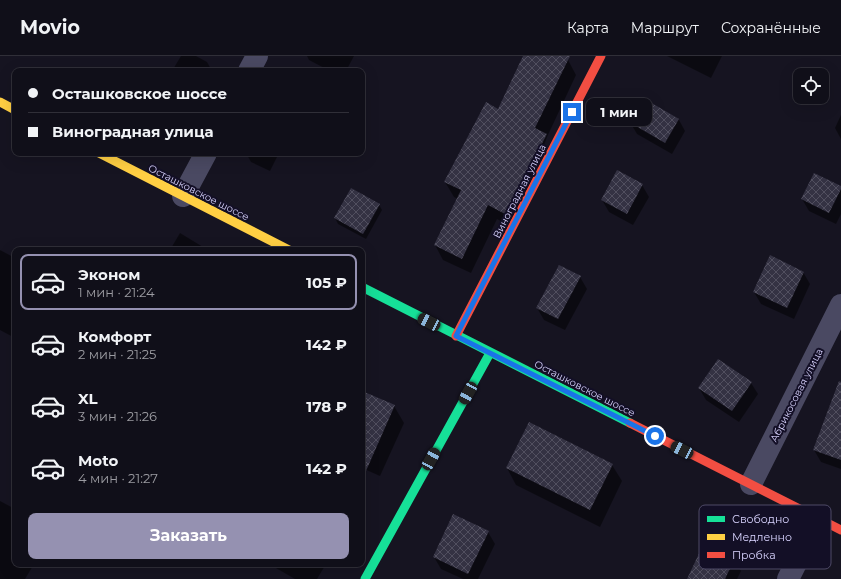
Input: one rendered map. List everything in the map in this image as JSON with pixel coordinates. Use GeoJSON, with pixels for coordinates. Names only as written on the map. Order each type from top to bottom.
{"type":"FeatureCollection","features":[{"type":"Feature","properties":{"kind":"street"},"geometry":{"type":"LineString","coordinates":[[251,68],[257,56]]}},
{"type":"Feature","properties":{"kind":"street","name":"Виноградная улица"},"geometry":{"type":"LineString","coordinates":[[456,336],[601,56]]}},
{"type":"Feature","properties":{"kind":"street"},"geometry":{"type":"LineString","coordinates":[[0,102],[12,108]]}},
{"type":"Feature","properties":{"kind":"street","name":"Осташковское шоссе"},"geometry":{"type":"LineString","coordinates":[[105,156],[283,247]]}},
{"type":"Feature","properties":{"kind":"street"},"geometry":{"type":"LineString","coordinates":[[183,196],[204,156]]}},
{"type":"Feature","properties":{"kind":"street","name":"Осташковское шоссе"},"geometry":{"type":"LineString","coordinates":[[365,289],[456,336],[793,505]]}},
{"type":"Feature","properties":{"kind":"street","name":"Абрикосовая улица"},"geometry":{"type":"LineString","coordinates":[[751,484],[841,305]]}},
{"type":"Feature","properties":{"kind":"street"},"geometry":{"type":"LineString","coordinates":[[365,579],[490,353]]}},
{"type":"Feature","properties":{"kind":"street","name":"Осташковское шоссе"},"geometry":{"type":"LineString","coordinates":[[831,525],[841,530]]}},
{"type":"Feature","properties":{"kind":"street"},"geometry":{"type":"LineString","coordinates":[[788,579],[793,569]]}},
{"type":"Feature","properties":{"kind":"building"},"geometry":{"type":"Polygon","coordinates":[[[523,56],[570,56],[535,128],[547,134],[505,214],[488,205],[462,259],[434,245],[461,190],[444,182],[486,102],[498,109],[523,56]]]}},
{"type":"Feature","properties":{"kind":"building"},"geometry":{"type":"Polygon","coordinates":[[[643,98],[679,119],[665,143],[629,122],[643,98]]]}},
{"type":"Feature","properties":{"kind":"building"},"geometry":{"type":"Polygon","coordinates":[[[617,170],[643,184],[627,214],[601,200],[617,170]]]}},
{"type":"Feature","properties":{"kind":"building"},"geometry":{"type":"Polygon","coordinates":[[[814,173],[841,186],[841,189],[829,213],[801,199],[814,173]]]}},
{"type":"Feature","properties":{"kind":"building"},"geometry":{"type":"Polygon","coordinates":[[[351,188],[380,204],[363,234],[334,218],[351,188]]]}},
{"type":"Feature","properties":{"kind":"building"},"geometry":{"type":"Polygon","coordinates":[[[770,255],[804,272],[787,308],[753,292],[770,255]]]}},
{"type":"Feature","properties":{"kind":"building"},"geometry":{"type":"Polygon","coordinates":[[[559,265],[581,276],[558,319],[536,308],[559,265]]]}},
{"type":"Feature","properties":{"kind":"building"},"geometry":{"type":"Polygon","coordinates":[[[718,359],[752,382],[732,411],[698,388],[718,359]]]}},
{"type":"Feature","properties":{"kind":"building"},"geometry":{"type":"Polygon","coordinates":[[[839,381],[841,382],[841,460],[813,450],[839,381]]]}},
{"type":"Feature","properties":{"kind":"building"},"geometry":{"type":"Polygon","coordinates":[[[365,392],[395,405],[365,473],[365,392]]]}},
{"type":"Feature","properties":{"kind":"building"},"geometry":{"type":"Polygon","coordinates":[[[529,422],[613,464],[590,510],[506,468],[529,422]]]}},
{"type":"Feature","properties":{"kind":"building"},"geometry":{"type":"Polygon","coordinates":[[[453,514],[489,531],[468,574],[433,557],[453,514]]]}},
{"type":"Feature","properties":{"kind":"building"},"geometry":{"type":"Polygon","coordinates":[[[699,554],[699,569],[730,569],[725,579],[687,579],[699,554]]]}},
{"type":"Feature","properties":{"kind":"traffic: fast"},"geometry":{"type":"LineString","coordinates":[[365,289],[630,423]]}},
{"type":"Feature","properties":{"kind":"traffic: fast"},"geometry":{"type":"LineString","coordinates":[[365,579],[490,353]]}},
{"type":"Feature","properties":{"kind":"traffic: slow"},"geometry":{"type":"LineString","coordinates":[[0,102],[12,108]]}},
{"type":"Feature","properties":{"kind":"traffic: slow"},"geometry":{"type":"LineString","coordinates":[[105,156],[283,247]]}},
{"type":"Feature","properties":{"kind":"traffic: jam"},"geometry":{"type":"LineString","coordinates":[[456,336],[601,56]]}},
{"type":"Feature","properties":{"kind":"traffic: jam"},"geometry":{"type":"LineString","coordinates":[[630,423],[792,505]]}},
{"type":"Feature","properties":{"kind":"traffic: jam"},"geometry":{"type":"LineString","coordinates":[[831,525],[841,530]]}},
{"type":"Feature","properties":{"kind":"route"},"geometry":{"type":"LineString","coordinates":[[572,112],[456,336],[655,436]]}}]}
